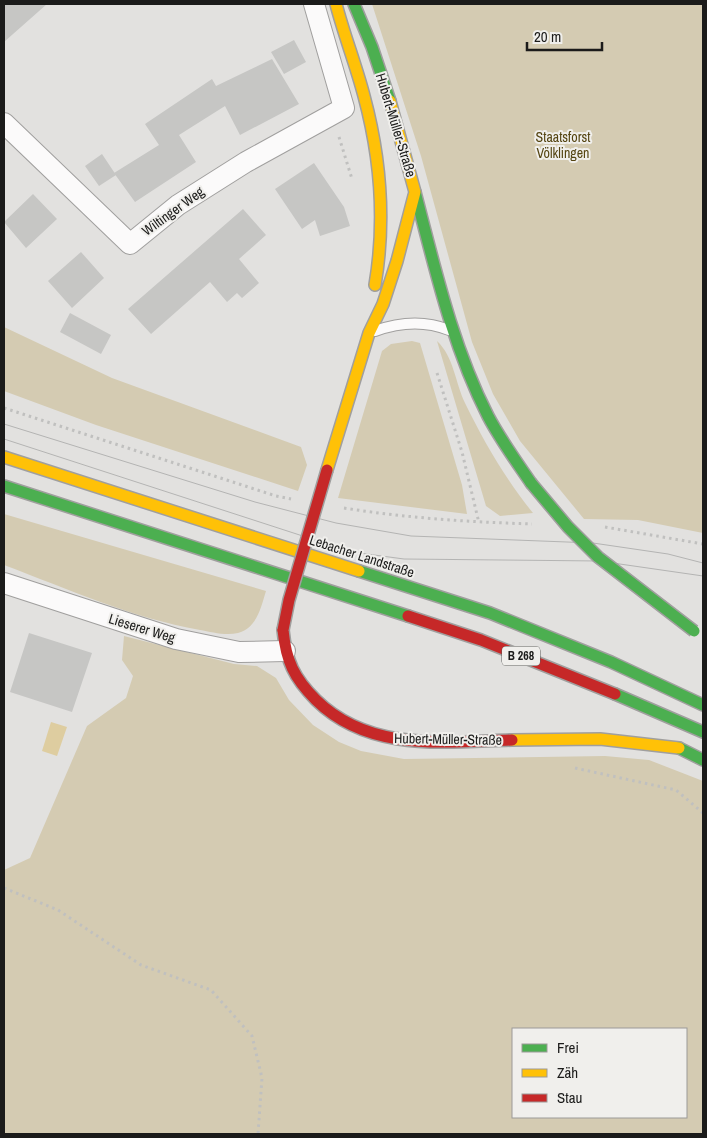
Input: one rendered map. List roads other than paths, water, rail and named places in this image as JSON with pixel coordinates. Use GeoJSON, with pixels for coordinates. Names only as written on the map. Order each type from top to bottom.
{"type":"FeatureCollection","features":[{"type":"Feature","properties":{"kind":"main road","name":"Hubert-Müller-Straße"},"geometry":{"type":"LineString","coordinates":[[336,4],[365,96],[380,166],[383,216],[369,333]]}},
{"type":"Feature","properties":{"kind":"main road","name":"Hubert-Müller-Straße"},"geometry":{"type":"LineString","coordinates":[[354,4],[372,47],[394,113],[415,192],[383,304],[369,333],[289,600],[283,630],[285,651],[296,675],[324,708],[347,724],[378,736],[425,741],[638,742],[679,748],[703,760]]}},
{"type":"Feature","properties":{"kind":"main road"},"geometry":{"type":"LineString","coordinates":[[344,108],[365,96]]}},
{"type":"Feature","properties":{"kind":"main road"},"geometry":{"type":"LineString","coordinates":[[415,192],[452,331],[488,416],[531,482],[568,527],[598,557],[699,635]]}},
{"type":"Feature","properties":{"kind":"main road","name":"Lebacher Landstraße"},"geometry":{"type":"LineString","coordinates":[[4,457],[490,614],[611,662],[703,704]]}},
{"type":"Feature","properties":{"kind":"main road","name":"B 268"},"geometry":{"type":"LineString","coordinates":[[4,486],[482,640],[703,732]]}},
{"type":"Feature","properties":{"kind":"street"},"geometry":{"type":"LineString","coordinates":[[314,4],[344,108]]}},
{"type":"Feature","properties":{"kind":"street","name":"Wiltinger Weg"},"geometry":{"type":"LineString","coordinates":[[4,123],[130,244],[178,205],[246,162],[344,108]]}},
{"type":"Feature","properties":{"kind":"street","name":"Lieserer Weg"},"geometry":{"type":"LineString","coordinates":[[4,583],[176,639],[239,652],[285,651]]}},
{"type":"Feature","properties":{"kind":"lane"},"geometry":{"type":"LineString","coordinates":[[369,333],[391,326],[413,323],[438,326],[452,331]]}},
{"type":"Feature","properties":{"kind":"tram line"},"geometry":{"type":"LineString","coordinates":[[4,424],[255,502],[336,523],[411,536],[593,543],[668,554],[703,563]]}},
{"type":"Feature","properties":{"kind":"tram line"},"geometry":{"type":"LineString","coordinates":[[4,439],[352,552],[404,559],[599,561],[703,576]]}},
{"type":"Feature","properties":{"kind":"park label","name":"Staatsforst Völklingen"},"geometry":{"type":"Point","coordinates":[563,146]}}]}
